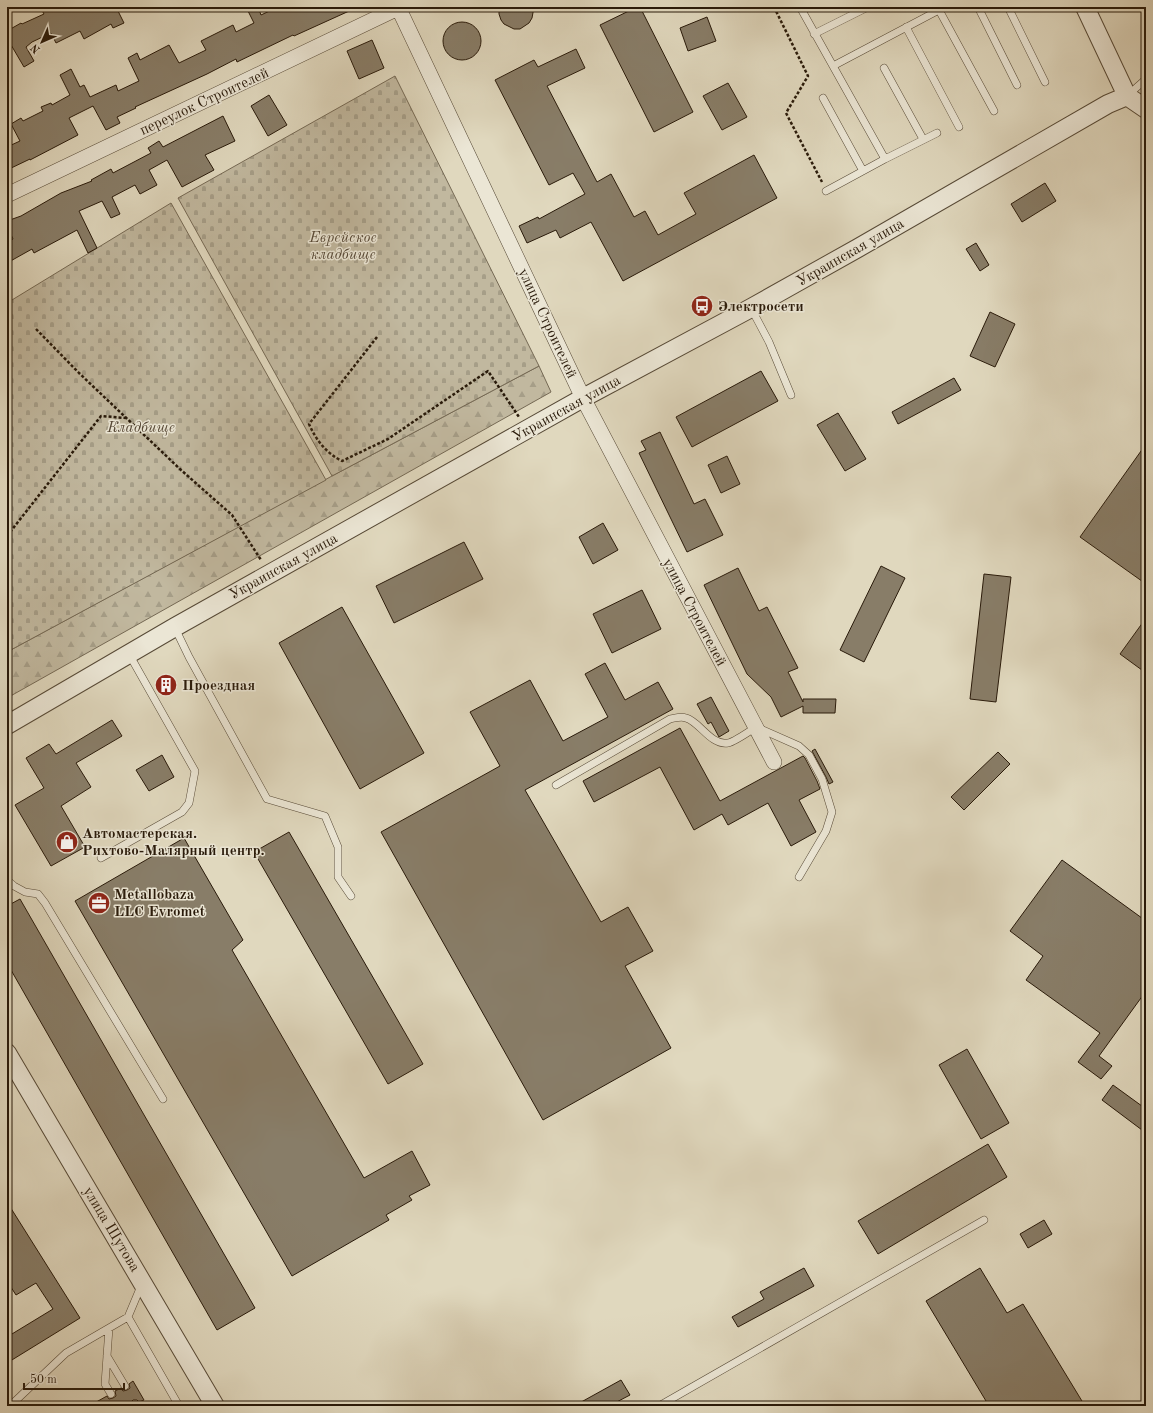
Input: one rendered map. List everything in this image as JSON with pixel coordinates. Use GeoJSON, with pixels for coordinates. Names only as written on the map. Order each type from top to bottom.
{"type":"FeatureCollection","features":[{"type":"Feature","properties":{"kind":"street","name":"переулок Строителей"},"geometry":{"type":"LineString","coordinates":[[7,195],[399,7]]}},
{"type":"Feature","properties":{"kind":"street","name":"улица Строителей"},"geometry":{"type":"LineString","coordinates":[[399,7],[583,398],[774,762]]}},
{"type":"Feature","properties":{"kind":"street"},"geometry":{"type":"LineString","coordinates":[[1085,7],[1127,96],[1146,110]]}},
{"type":"Feature","properties":{"kind":"street","name":"Украинская улица"},"geometry":{"type":"LineString","coordinates":[[7,725],[129,654],[526,430],[751,308],[1108,104],[1127,96]]}},
{"type":"Feature","properties":{"kind":"street","name":"улица Шутова"},"geometry":{"type":"LineString","coordinates":[[7,1053],[215,1406]]}},
{"type":"Feature","properties":{"kind":"lane"},"geometry":{"type":"LineString","coordinates":[[800,7],[885,159]]}},
{"type":"Feature","properties":{"kind":"lane"},"geometry":{"type":"LineString","coordinates":[[814,34],[868,7]]}},
{"type":"Feature","properties":{"kind":"lane"},"geometry":{"type":"LineString","coordinates":[[978,7],[1017,85]]}},
{"type":"Feature","properties":{"kind":"lane"},"geometry":{"type":"LineString","coordinates":[[1008,7],[1045,82]]}},
{"type":"Feature","properties":{"kind":"lane"},"geometry":{"type":"LineString","coordinates":[[833,66],[939,8],[994,111]]}},
{"type":"Feature","properties":{"kind":"lane"},"geometry":{"type":"LineString","coordinates":[[906,27],[960,127]]}},
{"type":"Feature","properties":{"kind":"lane"},"geometry":{"type":"LineString","coordinates":[[884,68],[923,139]]}},
{"type":"Feature","properties":{"kind":"lane"},"geometry":{"type":"LineString","coordinates":[[1127,96],[1146,79]]}},
{"type":"Feature","properties":{"kind":"lane"},"geometry":{"type":"LineString","coordinates":[[823,98],[863,171]]}},
{"type":"Feature","properties":{"kind":"lane"},"geometry":{"type":"LineString","coordinates":[[826,191],[923,139],[937,134]]}},
{"type":"Feature","properties":{"kind":"lane"},"geometry":{"type":"LineString","coordinates":[[751,308],[769,342],[791,395]]}},
{"type":"Feature","properties":{"kind":"lane"},"geometry":{"type":"LineString","coordinates":[[175,628],[189,657],[267,799],[324,816],[338,847],[338,877],[351,896]]}},
{"type":"Feature","properties":{"kind":"lane"},"geometry":{"type":"LineString","coordinates":[[101,858],[182,812],[189,803],[195,771],[129,654]]}},
{"type":"Feature","properties":{"kind":"lane"},"geometry":{"type":"LineString","coordinates":[[556,785],[670,719],[679,717],[688,718],[711,737],[720,742],[729,743],[756,727],[799,746],[809,755],[822,779],[832,812],[826,831],[799,877]]}},
{"type":"Feature","properties":{"kind":"lane"},"geometry":{"type":"LineString","coordinates":[[7,880],[25,892],[38,894],[45,903],[164,1099]]}},
{"type":"Feature","properties":{"kind":"lane"},"geometry":{"type":"LineString","coordinates":[[659,1406],[984,1220]]}},
{"type":"Feature","properties":{"kind":"lane"},"geometry":{"type":"LineString","coordinates":[[10,1406],[66,1353],[128,1317],[143,1282]]}},
{"type":"Feature","properties":{"kind":"lane"},"geometry":{"type":"LineString","coordinates":[[128,1317],[179,1406]]}},
{"type":"Feature","properties":{"kind":"lane"},"geometry":{"type":"LineString","coordinates":[[109,1328],[105,1384],[111,1394]]}},
{"type":"Feature","properties":{"kind":"lane"},"geometry":{"type":"LineString","coordinates":[[107,1356],[125,1386]]}},
{"type":"Feature","properties":{"kind":"path"},"geometry":{"type":"LineString","coordinates":[[774,7],[808,76],[786,113],[826,191]]}},
{"type":"Feature","properties":{"kind":"path"},"geometry":{"type":"LineString","coordinates":[[36,329],[79,373],[181,470],[232,515],[261,560]]}},
{"type":"Feature","properties":{"kind":"path"},"geometry":{"type":"LineString","coordinates":[[377,337],[309,424],[313,435],[330,456],[342,461],[388,439],[488,371],[526,430]]}},
{"type":"Feature","properties":{"kind":"path"},"geometry":{"type":"LineString","coordinates":[[7,536],[101,416],[127,418]]}},
{"type":"Feature","properties":{"kind":"green space","name":"Еврейское кладбище"},"geometry":{"type":"Polygon","coordinates":[[[395,76],[539,366],[332,476],[178,198],[395,76]]]}},
{"type":"Feature","properties":{"kind":"green space","name":"Кладбище"},"geometry":{"type":"Polygon","coordinates":[[[171,203],[326,480],[7,652],[7,303],[171,203]]]}},
{"type":"Feature","properties":{"kind":"green space"},"geometry":{"type":"Polygon","coordinates":[[[539,366],[551,392],[7,698],[7,652],[539,366]]]}},
{"type":"Feature","properties":{"kind":"building"},"geometry":{"type":"Polygon","coordinates":[[[40,7],[116,7],[124,23],[113,28],[111,24],[84,39],[80,31],[56,43],[51,33],[32,42],[26,47],[34,61],[24,67],[7,38],[7,31],[21,23],[22,24],[44,14],[40,7]]]}},
{"type":"Feature","properties":{"kind":"building"},"geometry":{"type":"Polygon","coordinates":[[[246,7],[258,7],[261,15],[278,7],[358,7],[294,36],[293,35],[237,62],[236,59],[135,107],[136,108],[117,117],[120,123],[106,130],[93,106],[69,118],[78,135],[30,160],[7,170],[7,147],[20,141],[11,124],[21,118],[23,121],[43,111],[41,107],[51,103],[52,105],[70,95],[60,75],[71,69],[80,87],[84,85],[90,97],[116,85],[118,91],[139,81],[128,58],[137,53],[140,60],[169,45],[179,63],[206,50],[201,41],[233,25],[236,32],[254,23],[246,7]]]}},
{"type":"Feature","properties":{"kind":"building"},"geometry":{"type":"Polygon","coordinates":[[[499,7],[534,7],[532,18],[529,23],[520,29],[514,29],[504,24],[501,20],[499,7]]]}},
{"type":"Feature","properties":{"kind":"building"},"geometry":{"type":"Polygon","coordinates":[[[637,7],[640,7],[693,112],[654,132],[600,25],[637,7]]]}},
{"type":"Feature","properties":{"kind":"building"},"geometry":{"type":"Polygon","coordinates":[[[707,17],[716,41],[688,51],[680,28],[707,17]]]}},
{"type":"Feature","properties":{"kind":"building"},"geometry":{"type":"Polygon","coordinates":[[[462,22],[472,25],[478,31],[481,41],[478,51],[472,57],[462,60],[452,57],[446,51],[443,41],[446,31],[452,25],[462,22]]]}},
{"type":"Feature","properties":{"kind":"building"},"geometry":{"type":"Polygon","coordinates":[[[372,40],[384,68],[359,79],[347,51],[372,40]]]}},
{"type":"Feature","properties":{"kind":"building"},"geometry":{"type":"Polygon","coordinates":[[[576,49],[585,68],[547,86],[597,182],[611,174],[634,217],[645,211],[658,235],[696,214],[684,193],[754,155],[777,198],[623,281],[591,222],[560,238],[556,230],[527,243],[519,226],[538,217],[539,219],[585,194],[573,173],[549,185],[495,80],[534,60],[538,67],[576,49]]]}},
{"type":"Feature","properties":{"kind":"building"},"geometry":{"type":"Polygon","coordinates":[[[728,83],[747,117],[722,130],[703,96],[728,83]]]}},
{"type":"Feature","properties":{"kind":"building"},"geometry":{"type":"Polygon","coordinates":[[[269,95],[287,125],[268,136],[251,106],[269,95]]]}},
{"type":"Feature","properties":{"kind":"building"},"geometry":{"type":"Polygon","coordinates":[[[223,116],[235,141],[205,155],[214,170],[182,187],[167,160],[149,170],[157,185],[140,194],[135,185],[112,197],[120,214],[111,218],[102,201],[79,211],[97,248],[88,253],[77,230],[34,253],[32,249],[7,263],[7,243],[13,239],[7,226],[7,221],[21,216],[61,193],[92,181],[91,180],[111,169],[113,173],[151,153],[148,148],[159,141],[163,147],[223,116]]]}},
{"type":"Feature","properties":{"kind":"building"},"geometry":{"type":"Polygon","coordinates":[[[1045,183],[1056,201],[1022,222],[1011,204],[1045,183]]]}},
{"type":"Feature","properties":{"kind":"building"},"geometry":{"type":"Polygon","coordinates":[[[976,243],[989,265],[980,271],[966,249],[976,243]]]}},
{"type":"Feature","properties":{"kind":"building"},"geometry":{"type":"Polygon","coordinates":[[[990,312],[1015,324],[995,367],[970,356],[990,312]]]}},
{"type":"Feature","properties":{"kind":"building"},"geometry":{"type":"Polygon","coordinates":[[[761,371],[778,401],[692,447],[676,417],[761,371]]]}},
{"type":"Feature","properties":{"kind":"building"},"geometry":{"type":"Polygon","coordinates":[[[954,378],[961,390],[898,424],[892,412],[954,378]]]}},
{"type":"Feature","properties":{"kind":"building"},"geometry":{"type":"Polygon","coordinates":[[[838,413],[866,459],[845,471],[817,425],[838,413]]]}},
{"type":"Feature","properties":{"kind":"building"},"geometry":{"type":"Polygon","coordinates":[[[660,432],[694,504],[705,499],[723,535],[687,552],[639,453],[646,450],[641,441],[660,432]]]}},
{"type":"Feature","properties":{"kind":"building"},"geometry":{"type":"Polygon","coordinates":[[[1146,444],[1146,584],[1080,537],[1146,444]]]}},
{"type":"Feature","properties":{"kind":"building"},"geometry":{"type":"Polygon","coordinates":[[[727,456],[740,484],[721,493],[708,465],[727,456]]]}},
{"type":"Feature","properties":{"kind":"building"},"geometry":{"type":"Polygon","coordinates":[[[603,523],[618,550],[593,564],[579,537],[603,523]]]}},
{"type":"Feature","properties":{"kind":"building"},"geometry":{"type":"Polygon","coordinates":[[[464,542],[483,579],[394,623],[376,586],[464,542]]]}},
{"type":"Feature","properties":{"kind":"building"},"geometry":{"type":"Polygon","coordinates":[[[881,566],[905,578],[864,662],[840,650],[881,566]]]}},
{"type":"Feature","properties":{"kind":"building"},"geometry":{"type":"Polygon","coordinates":[[[738,568],[759,611],[767,607],[798,668],[788,672],[803,702],[803,699],[836,699],[835,713],[803,713],[803,706],[781,717],[771,697],[747,674],[704,585],[738,568]]]}},
{"type":"Feature","properties":{"kind":"building"},"geometry":{"type":"Polygon","coordinates":[[[984,574],[1011,577],[996,702],[970,699],[984,574]]]}},
{"type":"Feature","properties":{"kind":"building"},"geometry":{"type":"Polygon","coordinates":[[[642,590],[661,629],[612,653],[593,614],[642,590]]]}},
{"type":"Feature","properties":{"kind":"building"},"geometry":{"type":"Polygon","coordinates":[[[342,607],[424,753],[360,789],[279,643],[342,607]]]}},
{"type":"Feature","properties":{"kind":"building"},"geometry":{"type":"Polygon","coordinates":[[[1146,618],[1146,673],[1120,654],[1146,618]]]}},
{"type":"Feature","properties":{"kind":"building"},"geometry":{"type":"Polygon","coordinates":[[[605,663],[625,700],[658,682],[673,709],[525,790],[601,922],[628,907],[653,951],[625,966],[671,1048],[543,1120],[381,832],[500,766],[470,712],[530,680],[563,741],[608,717],[585,674],[605,663]]]}},
{"type":"Feature","properties":{"kind":"building","name":"Проездная"},"geometry":{"type":"Polygon","coordinates":[[[171,677],[176,686],[161,694],[156,685],[171,677]]]}},
{"type":"Feature","properties":{"kind":"building"},"geometry":{"type":"Polygon","coordinates":[[[711,697],[729,731],[719,737],[711,722],[708,724],[697,704],[711,697]]]}},
{"type":"Feature","properties":{"kind":"building"},"geometry":{"type":"Polygon","coordinates":[[[112,720],[122,736],[76,763],[91,787],[61,806],[85,847],[51,866],[15,805],[44,788],[26,758],[49,744],[56,754],[112,720]]]}},
{"type":"Feature","properties":{"kind":"building"},"geometry":{"type":"Polygon","coordinates":[[[680,728],[720,801],[803,756],[820,789],[799,800],[816,832],[791,846],[768,803],[728,825],[722,814],[694,830],[660,767],[594,802],[583,781],[680,728]]]}},
{"type":"Feature","properties":{"kind":"building"},"geometry":{"type":"Polygon","coordinates":[[[815,749],[833,782],[829,784],[812,751],[815,749]]]}},
{"type":"Feature","properties":{"kind":"building"},"geometry":{"type":"Polygon","coordinates":[[[998,752],[1010,764],[964,810],[951,797],[998,752]]]}},
{"type":"Feature","properties":{"kind":"building"},"geometry":{"type":"Polygon","coordinates":[[[162,755],[174,777],[149,791],[136,770],[162,755]]]}},
{"type":"Feature","properties":{"kind":"building"},"geometry":{"type":"Polygon","coordinates":[[[289,832],[423,1064],[388,1084],[254,852],[289,832]]]}},
{"type":"Feature","properties":{"kind":"building"},"geometry":{"type":"Polygon","coordinates":[[[184,838],[243,940],[232,950],[364,1178],[412,1151],[430,1185],[409,1196],[412,1200],[386,1215],[389,1220],[292,1276],[75,901],[184,838]]]}},
{"type":"Feature","properties":{"kind":"building"},"geometry":{"type":"Polygon","coordinates":[[[1062,860],[1146,921],[1146,991],[1099,1056],[1112,1066],[1101,1079],[1078,1062],[1100,1033],[1026,980],[1043,956],[1010,931],[1062,860]]]}},
{"type":"Feature","properties":{"kind":"building"},"geometry":{"type":"Polygon","coordinates":[[[20,899],[255,1308],[217,1330],[7,963],[7,906],[20,899]]]}},
{"type":"Feature","properties":{"kind":"building"},"geometry":{"type":"Polygon","coordinates":[[[967,1049],[1009,1123],[981,1139],[939,1065],[967,1049]]]}},
{"type":"Feature","properties":{"kind":"building"},"geometry":{"type":"Polygon","coordinates":[[[1113,1085],[1146,1109],[1146,1133],[1102,1100],[1113,1085]]]}},
{"type":"Feature","properties":{"kind":"building"},"geometry":{"type":"Polygon","coordinates":[[[988,1144],[1007,1177],[878,1254],[858,1221],[988,1144]]]}},
{"type":"Feature","properties":{"kind":"building"},"geometry":{"type":"Polygon","coordinates":[[[7,1202],[80,1318],[7,1363],[7,1337],[53,1309],[36,1283],[16,1295],[7,1281],[7,1202]]]}},
{"type":"Feature","properties":{"kind":"building"},"geometry":{"type":"Polygon","coordinates":[[[1044,1220],[1052,1234],[1028,1248],[1020,1234],[1044,1220]]]}},
{"type":"Feature","properties":{"kind":"building"},"geometry":{"type":"Polygon","coordinates":[[[804,1268],[814,1286],[738,1327],[732,1317],[764,1299],[760,1292],[804,1268]]]}},
{"type":"Feature","properties":{"kind":"building"},"geometry":{"type":"Polygon","coordinates":[[[980,1268],[1007,1313],[1023,1304],[1085,1406],[989,1406],[926,1301],[980,1268]]]}},
{"type":"Feature","properties":{"kind":"building"},"geometry":{"type":"Polygon","coordinates":[[[621,1380],[630,1395],[609,1406],[574,1406],[621,1380]]]}},
{"type":"Feature","properties":{"kind":"building"},"geometry":{"type":"Polygon","coordinates":[[[133,1381],[144,1400],[139,1402],[137,1400],[133,1400],[130,1403],[130,1406],[89,1406],[107,1396],[109,1399],[113,1398],[116,1396],[115,1391],[121,1388],[123,1391],[127,1390],[130,1388],[129,1384],[133,1381]]]}},
{"type":"Feature","properties":{"kind":"place","name":"Электросети"},"geometry":{"type":"Point","coordinates":[702,306]}},
{"type":"Feature","properties":{"kind":"place","name":"Проездная"},"geometry":{"type":"Point","coordinates":[166,685]}},
{"type":"Feature","properties":{"kind":"place","name":"Автомастерская. Рихтово-Малярный центр."},"geometry":{"type":"Point","coordinates":[67,842]}},
{"type":"Feature","properties":{"kind":"place","name":"Metallobaza LLC Evromet"},"geometry":{"type":"Point","coordinates":[99,903]}}]}
